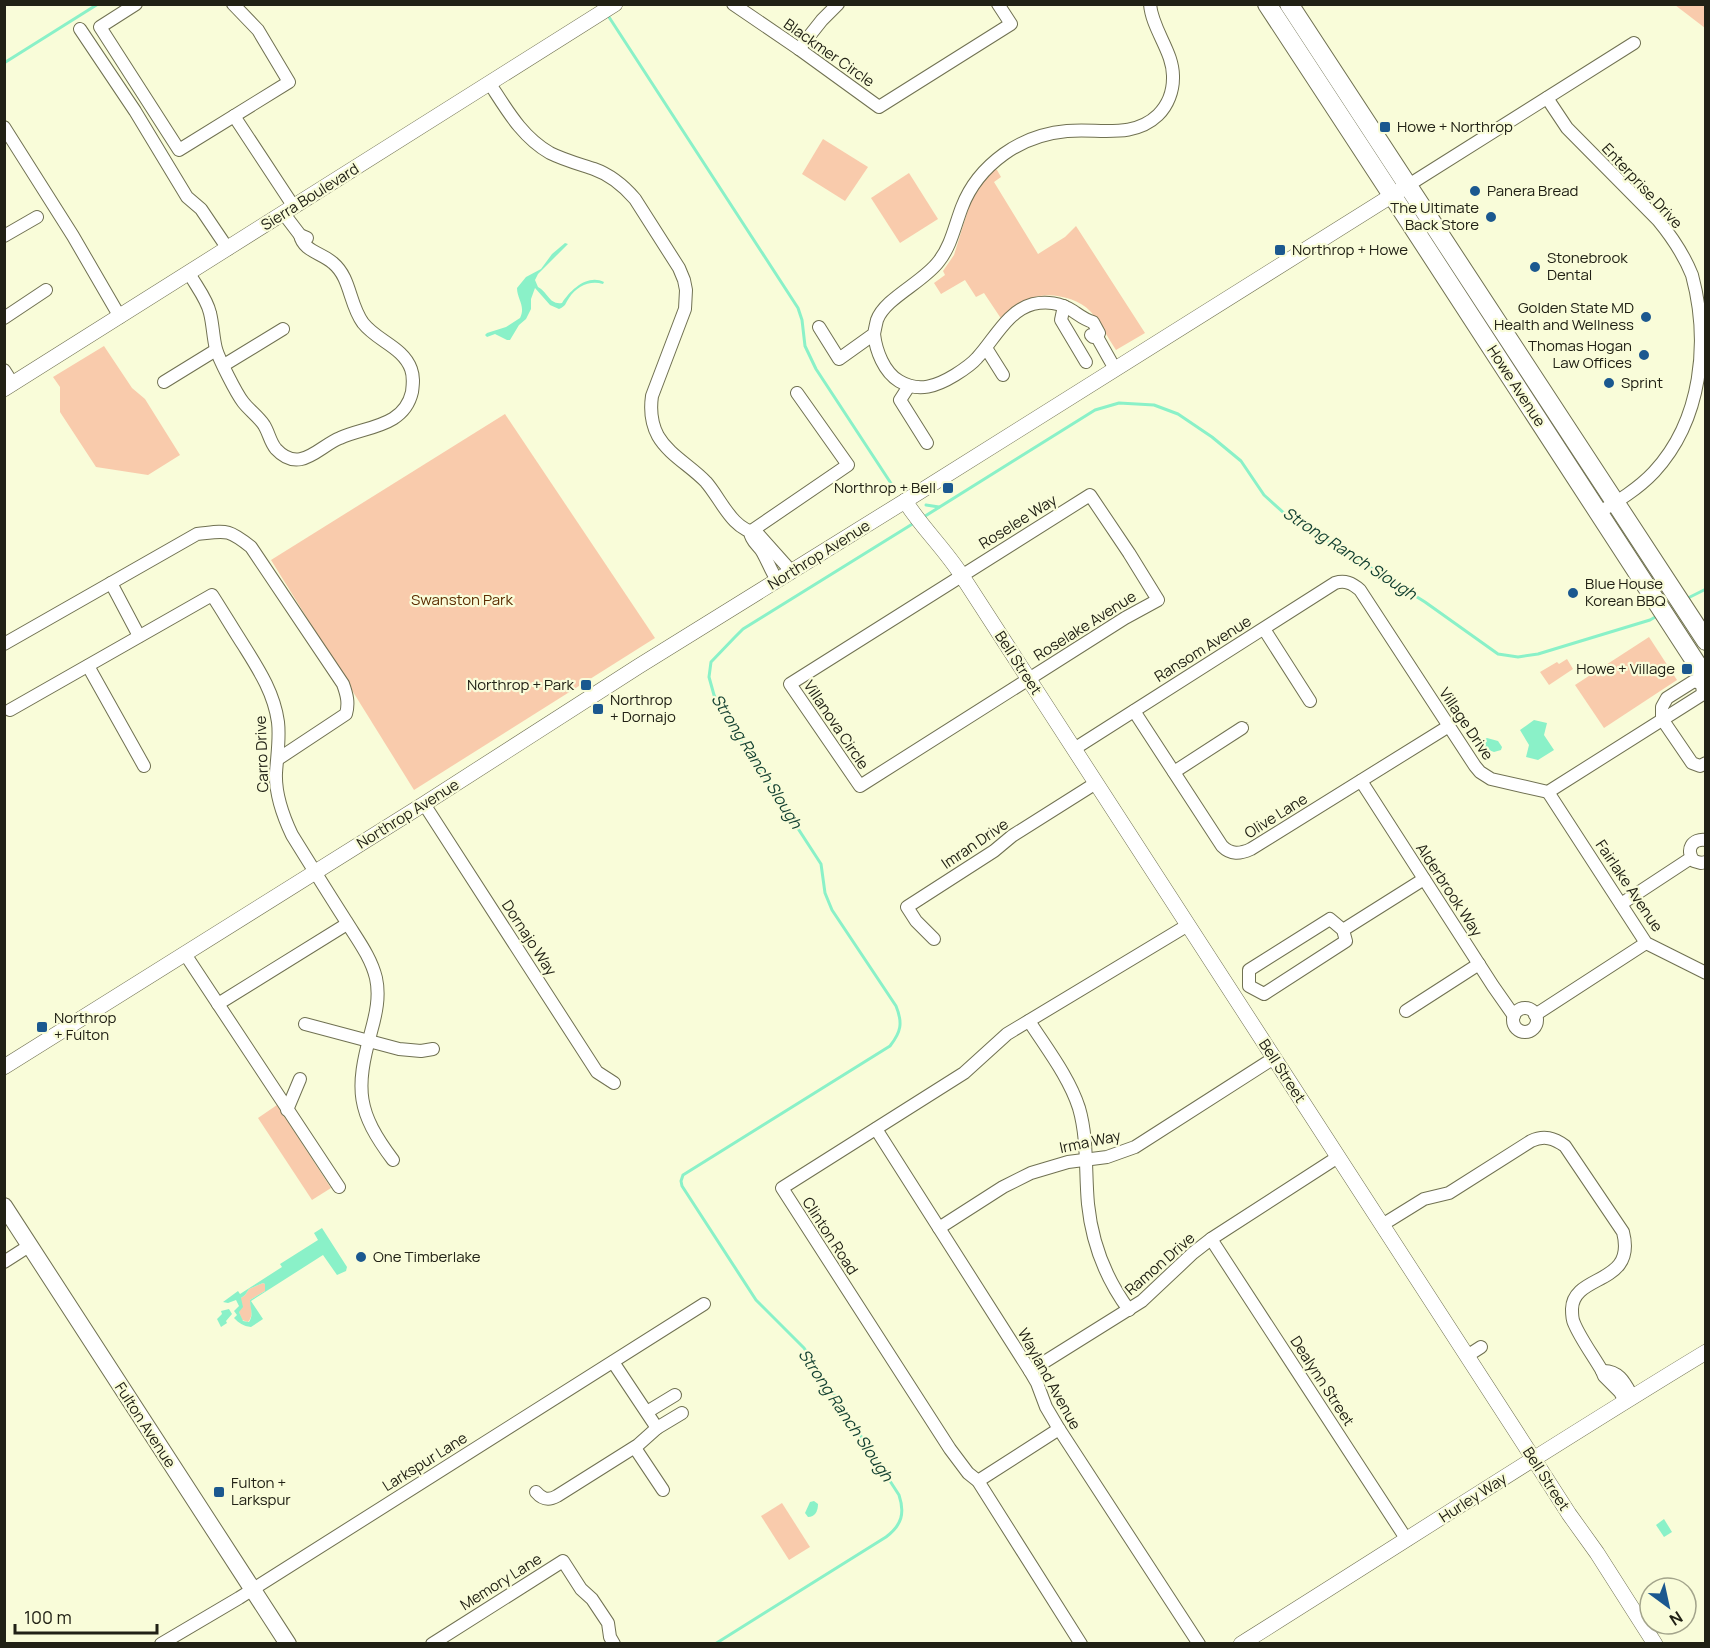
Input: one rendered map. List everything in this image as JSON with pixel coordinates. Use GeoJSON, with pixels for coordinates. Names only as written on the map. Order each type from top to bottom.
{"type":"FeatureCollection","features":[{"type":"Feature","properties":{"kind":"main road","name":"Howe Avenue"},"geometry":{"type":"LineString","coordinates":[[1267,4],[1400,190],[1615,503],[1706,641]]}},
{"type":"Feature","properties":{"kind":"main road","name":"Howe Avenue"},"geometry":{"type":"LineString","coordinates":[[1289,4],[1400,190],[1598,513],[1667,617],[1704,681]]}},
{"type":"Feature","properties":{"kind":"main road"},"geometry":{"type":"LineString","coordinates":[[1667,617],[1687,630],[1706,658]]}},
{"type":"Feature","properties":{"kind":"main road","name":"Fulton Avenue"},"geometry":{"type":"LineString","coordinates":[[4,1206],[288,1644]]}},
{"type":"Feature","properties":{"kind":"street"},"geometry":{"type":"LineString","coordinates":[[136,4],[100,27],[179,150],[289,82],[258,30],[233,4]]}},
{"type":"Feature","properties":{"kind":"street","name":"Blackmer Circle"},"geometry":{"type":"LineString","coordinates":[[733,4],[879,107],[1011,24],[998,4]]}},
{"type":"Feature","properties":{"kind":"street"},"geometry":{"type":"LineString","coordinates":[[799,49],[838,4]]}},
{"type":"Feature","properties":{"kind":"street"},"geometry":{"type":"LineString","coordinates":[[1115,369],[1097,337],[1099,333],[1093,322],[1087,321],[1064,306],[1053,303],[1027,306],[1010,317],[969,366],[942,382],[924,388],[909,386],[896,379],[884,366],[874,334],[877,320],[887,305],[927,275],[942,258],[949,246],[969,192],[992,163],[1021,144],[1049,134],[1068,131],[1130,130],[1150,122],[1160,113],[1172,90],[1172,64],[1153,22],[1150,4]]}},
{"type":"Feature","properties":{"kind":"street","name":"Sierra Boulevard"},"geometry":{"type":"LineString","coordinates":[[9,387],[609,8]]}},
{"type":"Feature","properties":{"kind":"street"},"geometry":{"type":"LineString","coordinates":[[80,29],[135,111],[187,197],[201,209],[228,249]]}},
{"type":"Feature","properties":{"kind":"street","name":"Northrop Avenue"},"geometry":{"type":"LineString","coordinates":[[4,1067],[1634,43]]}},
{"type":"Feature","properties":{"kind":"street"},"geometry":{"type":"LineString","coordinates":[[490,84],[510,116],[536,143],[562,159],[604,173],[626,188],[679,268],[686,290],[685,309],[652,396],[650,407],[654,428],[661,441],[708,484],[738,525],[757,533],[766,549],[791,572]]}},
{"type":"Feature","properties":{"kind":"street","name":"Enterprise Drive"},"geometry":{"type":"LineString","coordinates":[[1547,98],[1567,128],[1658,220],[1681,252],[1692,276],[1701,307],[1705,347],[1700,407],[1665,459],[1638,487],[1598,513]]}},
{"type":"Feature","properties":{"kind":"street"},"geometry":{"type":"LineString","coordinates":[[189,273],[210,312],[216,350],[243,402],[265,426],[276,449],[282,454],[290,458],[309,457],[340,438],[380,426],[402,412],[411,396],[413,386],[412,375],[406,360],[398,351],[372,333],[363,322],[358,315],[346,281],[332,261],[301,242],[289,210],[234,116]]}},
{"type":"Feature","properties":{"kind":"street"},"geometry":{"type":"LineString","coordinates":[[4,127],[73,236],[120,317]]}},
{"type":"Feature","properties":{"kind":"street"},"geometry":{"type":"LineString","coordinates":[[4,236],[37,216]]}},
{"type":"Feature","properties":{"kind":"street"},"geometry":{"type":"LineString","coordinates":[[4,318],[46,290]]}},
{"type":"Feature","properties":{"kind":"street"},"geometry":{"type":"LineString","coordinates":[[1064,306],[1061,320],[1086,362]]}},
{"type":"Feature","properties":{"kind":"street"},"geometry":{"type":"LineString","coordinates":[[819,327],[839,359],[874,334]]}},
{"type":"Feature","properties":{"kind":"street"},"geometry":{"type":"LineString","coordinates":[[224,365],[283,329]]}},
{"type":"Feature","properties":{"kind":"street"},"geometry":{"type":"LineString","coordinates":[[986,348],[1003,375]]}},
{"type":"Feature","properties":{"kind":"street"},"geometry":{"type":"LineString","coordinates":[[164,382],[216,350]]}},
{"type":"Feature","properties":{"kind":"street"},"geometry":{"type":"LineString","coordinates":[[4,370],[9,387]]}},
{"type":"Feature","properties":{"kind":"street"},"geometry":{"type":"LineString","coordinates":[[909,386],[900,400],[927,442]]}},
{"type":"Feature","properties":{"kind":"street"},"geometry":{"type":"LineString","coordinates":[[750,532],[848,465],[797,393]]}},
{"type":"Feature","properties":{"kind":"street","name":"Roselee Way"},"geometry":{"type":"LineString","coordinates":[[962,576],[1090,495],[1158,600]]}},
{"type":"Feature","properties":{"kind":"street","name":"Bell Street"},"geometry":{"type":"LineString","coordinates":[[905,501],[919,523],[951,559],[1655,1644]]}},
{"type":"Feature","properties":{"kind":"street"},"geometry":{"type":"LineString","coordinates":[[4,644],[197,534],[218,530],[233,533],[250,547],[343,684],[348,698],[349,705],[346,714],[278,759]]}},
{"type":"Feature","properties":{"kind":"street"},"geometry":{"type":"LineString","coordinates":[[766,549],[767,565],[777,580]]}},
{"type":"Feature","properties":{"kind":"street","name":"Villanova Circle"},"geometry":{"type":"LineString","coordinates":[[962,576],[790,684],[860,786],[1028,679]]}},
{"type":"Feature","properties":{"kind":"street","name":"Ransom Avenue"},"geometry":{"type":"LineString","coordinates":[[1074,749],[1335,583],[1350,582]]}},
{"type":"Feature","properties":{"kind":"street","name":"Village Drive"},"geometry":{"type":"LineString","coordinates":[[1350,582],[1363,594],[1475,766],[1485,776],[1498,781],[1548,792]]}},
{"type":"Feature","properties":{"kind":"street"},"geometry":{"type":"LineString","coordinates":[[111,583],[140,636]]}},
{"type":"Feature","properties":{"kind":"street","name":"Carro Drive"},"geometry":{"type":"LineString","coordinates":[[10,710],[212,595],[270,691],[278,723],[276,780],[280,805],[292,835],[369,959],[376,979],[377,1007],[361,1076],[361,1091],[365,1112],[377,1138],[393,1160]]}},
{"type":"Feature","properties":{"kind":"street","name":"Roselake Avenue"},"geometry":{"type":"LineString","coordinates":[[1028,679],[1158,600]]}},
{"type":"Feature","properties":{"kind":"street"},"geometry":{"type":"LineString","coordinates":[[1264,629],[1310,701]]}},
{"type":"Feature","properties":{"kind":"street"},"geometry":{"type":"LineString","coordinates":[[88,666],[144,766]]}},
{"type":"Feature","properties":{"kind":"street"},"geometry":{"type":"LineString","coordinates":[[1548,792],[1703,694],[1704,681]]}},
{"type":"Feature","properties":{"kind":"street","name":"Olive Lane"},"geometry":{"type":"LineString","coordinates":[[1134,711],[1222,846],[1235,853],[1251,849],[1449,726]]}},
{"type":"Feature","properties":{"kind":"street"},"geometry":{"type":"LineString","coordinates":[[1662,719],[1692,763],[1700,766],[1706,763]]}},
{"type":"Feature","properties":{"kind":"street"},"geometry":{"type":"LineString","coordinates":[[1173,772],[1242,728]]}},
{"type":"Feature","properties":{"kind":"street","name":"Alderbrook Way"},"geometry":{"type":"LineString","coordinates":[[1361,781],[1514,1016],[1515,1028],[1521,1032],[1529,1032],[1535,1026],[1537,1018],[1535,1015],[1646,942]]}},
{"type":"Feature","properties":{"kind":"street","name":"Imran Drive"},"geometry":{"type":"LineString","coordinates":[[934,939],[906,907],[1096,783]]}},
{"type":"Feature","properties":{"kind":"street","name":"Fairlake Avenue"},"geometry":{"type":"LineString","coordinates":[[1548,792],[1646,942],[1706,973]]}},
{"type":"Feature","properties":{"kind":"street","name":"Dornajo Way"},"geometry":{"type":"LineString","coordinates":[[424,804],[597,1072],[615,1083]]}},
{"type":"Feature","properties":{"kind":"street"},"geometry":{"type":"LineString","coordinates":[[1706,840],[1692,843],[1689,850],[1691,858],[1697,862],[1706,862]]}},
{"type":"Feature","properties":{"kind":"street"},"geometry":{"type":"LineString","coordinates":[[1621,903],[1691,858]]}},
{"type":"Feature","properties":{"kind":"street"},"geometry":{"type":"LineString","coordinates":[[1343,930],[1424,879]]}},
{"type":"Feature","properties":{"kind":"street"},"geometry":{"type":"LineString","coordinates":[[1330,919],[1343,930],[1346,942],[1264,994],[1249,986],[1249,970],[1330,919]]}},
{"type":"Feature","properties":{"kind":"street"},"geometry":{"type":"LineString","coordinates":[[218,1004],[347,924]]}},
{"type":"Feature","properties":{"kind":"street","name":"Clinton Road"},"geometry":{"type":"LineString","coordinates":[[1081,1644],[978,1481],[968,1473],[950,1449],[782,1188],[964,1072],[1007,1034],[1188,925]]}},
{"type":"Feature","properties":{"kind":"street"},"geometry":{"type":"LineString","coordinates":[[185,954],[339,1187]]}},
{"type":"Feature","properties":{"kind":"street"},"geometry":{"type":"LineString","coordinates":[[1406,1011],[1479,964]]}},
{"type":"Feature","properties":{"kind":"street"},"geometry":{"type":"LineString","coordinates":[[1234,996],[1249,986]]}},
{"type":"Feature","properties":{"kind":"street"},"geometry":{"type":"LineString","coordinates":[[1514,1016],[1522,1009],[1530,1010],[1535,1015]]}},
{"type":"Feature","properties":{"kind":"street"},"geometry":{"type":"LineString","coordinates":[[1029,1021],[1074,1095],[1083,1123],[1088,1205],[1097,1247],[1113,1286],[1129,1310]]}},
{"type":"Feature","properties":{"kind":"street"},"geometry":{"type":"LineString","coordinates":[[305,1024],[407,1050],[433,1049]]}},
{"type":"Feature","properties":{"kind":"street","name":"Irma Way"},"geometry":{"type":"LineString","coordinates":[[939,1228],[1003,1187],[1031,1173],[1049,1166],[1107,1157],[1135,1147],[1274,1058]]}},
{"type":"Feature","properties":{"kind":"street"},"geometry":{"type":"LineString","coordinates":[[287,1110],[300,1079]]}},
{"type":"Feature","properties":{"kind":"street","name":"Wayland Avenue"},"geometry":{"type":"LineString","coordinates":[[876,1129],[1030,1371],[1059,1429],[1199,1644]]}},
{"type":"Feature","properties":{"kind":"street"},"geometry":{"type":"LineString","coordinates":[[1382,1225],[1424,1199],[1449,1194],[1531,1141],[1543,1137],[1558,1140],[1565,1146],[1623,1232],[1625,1249],[1619,1265],[1612,1272],[1579,1292],[1572,1303],[1573,1322],[1602,1371],[1617,1374],[1624,1382],[1628,1399]]}},
{"type":"Feature","properties":{"kind":"street","name":"Ramon Drive"},"geometry":{"type":"LineString","coordinates":[[1030,1371],[1129,1310],[1211,1239],[1338,1157]]}},
{"type":"Feature","properties":{"kind":"street","name":"Dealynn Street"},"geometry":{"type":"LineString","coordinates":[[1211,1239],[1407,1540]]}},
{"type":"Feature","properties":{"kind":"street"},"geometry":{"type":"LineString","coordinates":[[4,1262],[29,1246]]}},
{"type":"Feature","properties":{"kind":"street","name":"Larkspur Lane"},"geometry":{"type":"LineString","coordinates":[[161,1644],[239,1598],[704,1305]]}},
{"type":"Feature","properties":{"kind":"street"},"geometry":{"type":"LineString","coordinates":[[1467,1356],[1481,1347]]}},
{"type":"Feature","properties":{"kind":"street","name":"Hurley Way"},"geometry":{"type":"LineString","coordinates":[[1241,1644],[1706,1352]]}},
{"type":"Feature","properties":{"kind":"street"},"geometry":{"type":"LineString","coordinates":[[614,1362],[657,1428]]}},
{"type":"Feature","properties":{"kind":"street"},"geometry":{"type":"LineString","coordinates":[[647,1412],[675,1395]]}},
{"type":"Feature","properties":{"kind":"street"},"geometry":{"type":"LineString","coordinates":[[536,1492],[542,1498],[553,1498],[635,1448],[657,1428],[682,1413]]}},
{"type":"Feature","properties":{"kind":"street"},"geometry":{"type":"LineString","coordinates":[[978,1481],[1059,1429]]}},
{"type":"Feature","properties":{"kind":"street"},"geometry":{"type":"LineString","coordinates":[[635,1448],[663,1490]]}},
{"type":"Feature","properties":{"kind":"street","name":"Memory Lane"},"geometry":{"type":"LineString","coordinates":[[432,1644],[563,1561],[581,1589],[592,1599],[608,1623],[610,1637],[614,1644]]}},
{"type":"Feature","properties":{"kind":"green space"},"geometry":{"type":"Polygon","coordinates":[[[1675,5],[1705,5],[1705,28],[1675,5]]]}},
{"type":"Feature","properties":{"kind":"green space"},"geometry":{"type":"Polygon","coordinates":[[[823,139],[868,167],[845,201],[802,174],[823,139]]]}},
{"type":"Feature","properties":{"kind":"green space"},"geometry":{"type":"Polygon","coordinates":[[[995,169],[1001,177],[994,182],[1038,254],[1065,237],[1076,226],[1145,333],[1116,350],[1090,311],[1071,299],[1047,295],[1033,298],[1002,320],[984,293],[976,297],[965,280],[941,294],[934,283],[945,275],[943,271],[954,255],[971,200],[984,178],[995,169]]]}},
{"type":"Feature","properties":{"kind":"green space"},"geometry":{"type":"Polygon","coordinates":[[[909,173],[938,219],[900,243],[871,198],[909,173]]]}},
{"type":"Feature","properties":{"kind":"green space"},"geometry":{"type":"Polygon","coordinates":[[[104,346],[132,388],[145,399],[180,455],[148,475],[96,467],[60,412],[60,387],[53,377],[104,346]]]}},
{"type":"Feature","properties":{"kind":"green space","name":"Swanston Park"},"geometry":{"type":"Polygon","coordinates":[[[505,414],[655,638],[414,790],[271,560],[505,414]]]}},
{"type":"Feature","properties":{"kind":"green space"},"geometry":{"type":"Polygon","coordinates":[[[1649,637],[1677,680],[1604,728],[1575,685],[1649,637]]]}},
{"type":"Feature","properties":{"kind":"green space"},"geometry":{"type":"Polygon","coordinates":[[[1567,659],[1573,669],[1549,685],[1540,672],[1567,659]]]}},
{"type":"Feature","properties":{"kind":"green space"},"geometry":{"type":"Polygon","coordinates":[[[277,1105],[331,1188],[312,1200],[258,1118],[277,1105]]]}},
{"type":"Feature","properties":{"kind":"green space"},"geometry":{"type":"Polygon","coordinates":[[[263,1283],[265,1291],[250,1300],[252,1312],[250,1319],[248,1322],[242,1320],[239,1312],[241,1298],[249,1289],[263,1283]]]}},
{"type":"Feature","properties":{"kind":"green space"},"geometry":{"type":"Polygon","coordinates":[[[782,1503],[810,1547],[789,1560],[761,1516],[782,1503]]]}},
{"type":"Feature","properties":{"kind":"shaded area"},"geometry":{"type":"Polygon","coordinates":[[[565,243],[568,244],[538,274],[535,280],[538,287],[554,302],[562,303],[575,288],[586,281],[598,280],[604,282],[603,284],[593,283],[580,287],[559,309],[550,305],[535,288],[531,299],[531,309],[510,340],[495,334],[487,337],[485,335],[487,333],[506,327],[520,318],[522,306],[517,288],[526,277],[541,269],[552,254],[565,243]]]}},
{"type":"Feature","properties":{"kind":"shaded area"},"geometry":{"type":"Polygon","coordinates":[[[1534,720],[1547,723],[1544,735],[1554,750],[1538,760],[1526,757],[1529,745],[1520,730],[1534,720]]]}},
{"type":"Feature","properties":{"kind":"shaded area"},"geometry":{"type":"Polygon","coordinates":[[[1487,738],[1498,741],[1502,747],[1501,750],[1494,752],[1483,748],[1487,738]]]}},
{"type":"Feature","properties":{"kind":"shaded area"},"geometry":{"type":"Polygon","coordinates":[[[322,1228],[347,1267],[346,1271],[337,1275],[323,1255],[251,1301],[263,1319],[251,1327],[243,1325],[234,1318],[237,1315],[234,1311],[239,1306],[236,1300],[223,1302],[238,1291],[240,1294],[282,1267],[280,1264],[318,1240],[314,1233],[322,1228]],[[265,1284],[249,1289],[241,1298],[243,1307],[239,1312],[243,1321],[249,1322],[252,1314],[250,1300],[265,1291],[265,1284]]]}},
{"type":"Feature","properties":{"kind":"shaded area"},"geometry":{"type":"Polygon","coordinates":[[[229,1309],[232,1314],[226,1321],[227,1323],[221,1327],[217,1319],[222,1314],[221,1311],[229,1309]]]}},
{"type":"Feature","properties":{"kind":"shaded area"},"geometry":{"type":"Polygon","coordinates":[[[814,1501],[818,1504],[817,1511],[813,1516],[808,1517],[805,1513],[810,1502],[814,1501]]]}},
{"type":"Feature","properties":{"kind":"shaded area"},"geometry":{"type":"Polygon","coordinates":[[[1664,1519],[1672,1532],[1664,1537],[1656,1525],[1664,1519]]]}},
{"type":"Feature","properties":{"kind":"waterway"},"geometry":{"type":"LineString","coordinates":[[4,63],[98,4]]}},
{"type":"Feature","properties":{"kind":"waterway"},"geometry":{"type":"LineString","coordinates":[[607,14],[798,308],[805,346],[816,369],[896,491]]}},
{"type":"Feature","properties":{"kind":"waterway","name":"Strong Ranch Slough"},"geometry":{"type":"LineString","coordinates":[[922,518],[1095,410],[1119,403],[1154,405],[1178,414],[1212,437],[1241,461],[1264,495],[1285,514],[1425,602],[1498,654],[1518,657],[1538,654],[1657,616]]}},
{"type":"Feature","properties":{"kind":"waterway"},"geometry":{"type":"LineString","coordinates":[[926,505],[939,507]]}},
{"type":"Feature","properties":{"kind":"waterway","name":"Strong Ranch Slough"},"geometry":{"type":"LineString","coordinates":[[715,1644],[886,1537],[899,1523],[902,1507],[899,1495],[804,1348],[756,1300],[682,1186],[683,1175],[890,1046],[899,1032],[900,1022],[896,1006],[832,910],[825,893],[821,864],[725,716],[714,695],[709,677],[711,662],[743,629],[914,523]]}},
{"type":"Feature","properties":{"kind":"waterway","name":"Strong Ranch Slough"},"geometry":{"type":"LineString","coordinates":[[1686,599],[1706,589]]}},
{"type":"Feature","properties":{"kind":"place","name":"Howe + Northrop"},"geometry":{"type":"Point","coordinates":[1385,127]}},
{"type":"Feature","properties":{"kind":"place","name":"Panera Bread"},"geometry":{"type":"Point","coordinates":[1475,191]}},
{"type":"Feature","properties":{"kind":"place","name":"The Ultimate Back Store"},"geometry":{"type":"Point","coordinates":[1491,217]}},
{"type":"Feature","properties":{"kind":"place","name":"Northrop + Howe"},"geometry":{"type":"Point","coordinates":[1280,250]}},
{"type":"Feature","properties":{"kind":"place","name":"Stonebrook Dental"},"geometry":{"type":"Point","coordinates":[1535,267]}},
{"type":"Feature","properties":{"kind":"place","name":"Golden State MD Health and Wellness"},"geometry":{"type":"Point","coordinates":[1646,317]}},
{"type":"Feature","properties":{"kind":"place","name":"Thomas Hogan Law Offices"},"geometry":{"type":"Point","coordinates":[1644,355]}},
{"type":"Feature","properties":{"kind":"place","name":"Sprint"},"geometry":{"type":"Point","coordinates":[1609,383]}},
{"type":"Feature","properties":{"kind":"place","name":"Northrop + Bell"},"geometry":{"type":"Point","coordinates":[948,488]}},
{"type":"Feature","properties":{"kind":"place","name":"Blue House Korean BBQ"},"geometry":{"type":"Point","coordinates":[1573,593]}},
{"type":"Feature","properties":{"kind":"place","name":"Howe + Village"},"geometry":{"type":"Point","coordinates":[1687,669]}},
{"type":"Feature","properties":{"kind":"place","name":"Northrop + Park"},"geometry":{"type":"Point","coordinates":[586,685]}},
{"type":"Feature","properties":{"kind":"place","name":"Northrop + Dornajo"},"geometry":{"type":"Point","coordinates":[598,709]}},
{"type":"Feature","properties":{"kind":"place","name":"Northrop + Fulton"},"geometry":{"type":"Point","coordinates":[42,1027]}},
{"type":"Feature","properties":{"kind":"place","name":"One Timberlake"},"geometry":{"type":"Point","coordinates":[361,1257]}},
{"type":"Feature","properties":{"kind":"place","name":"Fulton + Larkspur"},"geometry":{"type":"Point","coordinates":[219,1492]}}]}
